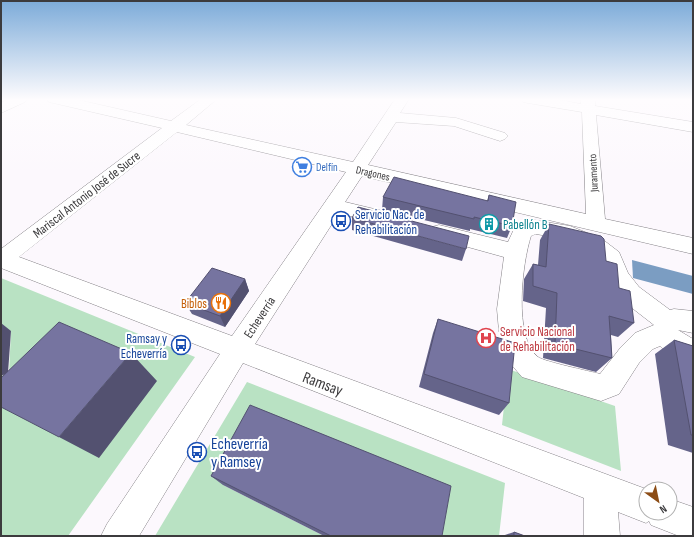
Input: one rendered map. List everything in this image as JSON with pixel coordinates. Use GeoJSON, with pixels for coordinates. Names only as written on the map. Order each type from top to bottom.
{"type":"FeatureCollection","features":[{"type":"Feature","properties":{"kind":"street","name":"Dragones"},"geometry":{"type":"LineString","coordinates":[[161,124],[693,246]]}},
{"type":"Feature","properties":{"kind":"street","name":"Mariscal Antonio José de Sucre"},"geometry":{"type":"LineString","coordinates":[[1,259],[178,124]]}},
{"type":"Feature","properties":{"kind":"street","name":"Echeverría"},"geometry":{"type":"LineString","coordinates":[[118,536],[237,350],[386,124]]}},
{"type":"Feature","properties":{"kind":"street"},"geometry":{"type":"LineString","coordinates":[[462,124],[500,136]]}},
{"type":"Feature","properties":{"kind":"street","name":"Juramento"},"geometry":{"type":"LineString","coordinates":[[589,124],[596,224]]}},
{"type":"Feature","properties":{"kind":"street"},"geometry":{"type":"LineString","coordinates":[[680,124],[693,127]]}},
{"type":"Feature","properties":{"kind":"street"},"geometry":{"type":"LineString","coordinates":[[333,205],[515,252]]}},
{"type":"Feature","properties":{"kind":"street"},"geometry":{"type":"LineString","coordinates":[[693,322],[674,319],[666,327],[644,341],[630,355],[609,386],[601,388],[531,368],[519,355],[512,331],[509,309],[515,252],[522,232],[533,227],[570,233],[595,244],[611,258],[618,277],[631,294],[666,327],[673,342],[693,352]]}},
{"type":"Feature","properties":{"kind":"street","name":"Ramsay"},"geometry":{"type":"LineString","coordinates":[[1,259],[638,503]]}},
{"type":"Feature","properties":{"kind":"street"},"geometry":{"type":"LineString","coordinates":[[600,489],[602,536]]}},
{"type":"Feature","properties":{"kind":"street"},"geometry":{"type":"LineString","coordinates":[[678,518],[693,524]]}},
{"type":"Feature","properties":{"kind":"green space"},"geometry":{"type":"Polygon","coordinates":[[[1,278],[195,357],[68,536],[1,536],[1,376],[9,373],[11,331],[1,334],[1,278]]]}},
{"type":"Feature","properties":{"kind":"green space"},"geometry":{"type":"Polygon","coordinates":[[[508,369],[615,406],[621,471],[502,425],[508,369]]]}},
{"type":"Feature","properties":{"kind":"green space"},"geometry":{"type":"Polygon","coordinates":[[[247,382],[505,483],[499,536],[434,536],[223,485],[324,536],[155,536],[247,382]]]}},
{"type":"Feature","properties":{"kind":"water"},"geometry":{"type":"Polygon","coordinates":[[[632,260],[693,276],[693,294],[633,278],[632,260]]]}},
{"type":"Feature","properties":{"kind":"building"},"geometry":{"type":"Polygon","coordinates":[[[394,177],[488,201],[489,195],[516,202],[512,226],[474,217],[474,219],[383,197],[394,177]]]}},
{"type":"Feature","properties":{"kind":"building"},"geometry":{"type":"Polygon","coordinates":[[[358,207],[469,236],[466,249],[352,218],[358,207]]]}},
{"type":"Feature","properties":{"kind":"building"},"geometry":{"type":"Polygon","coordinates":[[[549,224],[601,236],[604,239],[606,261],[617,264],[619,288],[630,291],[634,323],[609,316],[612,358],[555,344],[557,293],[533,286],[533,264],[546,267],[549,224]]]}},
{"type":"Feature","properties":{"kind":"building"},"geometry":{"type":"Polygon","coordinates":[[[212,268],[245,279],[220,316],[185,303],[212,268]]]}},
{"type":"Feature","properties":{"kind":"building"},"geometry":{"type":"Polygon","coordinates":[[[438,319],[515,343],[509,403],[424,374],[438,319]]]}},
{"type":"Feature","properties":{"kind":"building"},"geometry":{"type":"Polygon","coordinates":[[[59,322],[131,353],[59,437],[1,407],[1,378],[59,322]]]}},
{"type":"Feature","properties":{"kind":"building"},"geometry":{"type":"Polygon","coordinates":[[[674,340],[693,346],[693,435],[691,435],[674,340]]]}},
{"type":"Feature","properties":{"kind":"building"},"geometry":{"type":"Polygon","coordinates":[[[250,405],[451,486],[442,536],[331,536],[211,476],[250,405]]]}},
{"type":"Feature","properties":{"kind":"building"},"geometry":{"type":"Polygon","coordinates":[[[514,532],[525,536],[514,536],[514,532]]]}},
{"type":"Feature","properties":{"kind":"place","name":"Delfín"},"geometry":{"type":"Point","coordinates":[302,167]}},
{"type":"Feature","properties":{"kind":"place","name":"Servicio Nac. de Rehabilitación"},"geometry":{"type":"Point","coordinates":[341,221]}},
{"type":"Feature","properties":{"kind":"place","name":"Pabellón B"},"geometry":{"type":"Point","coordinates":[489,224]}},
{"type":"Feature","properties":{"kind":"place","name":"Biblos"},"geometry":{"type":"Point","coordinates":[221,303]}},
{"type":"Feature","properties":{"kind":"place","name":"Servicio Nacional de Rehabilitación"},"geometry":{"type":"Point","coordinates":[486,338]}},
{"type":"Feature","properties":{"kind":"place","name":"Ramsay y Echeverría"},"geometry":{"type":"Point","coordinates":[181,345]}},
{"type":"Feature","properties":{"kind":"place","name":"Echeverría y Ramsey"},"geometry":{"type":"Point","coordinates":[197,452]}}]}
